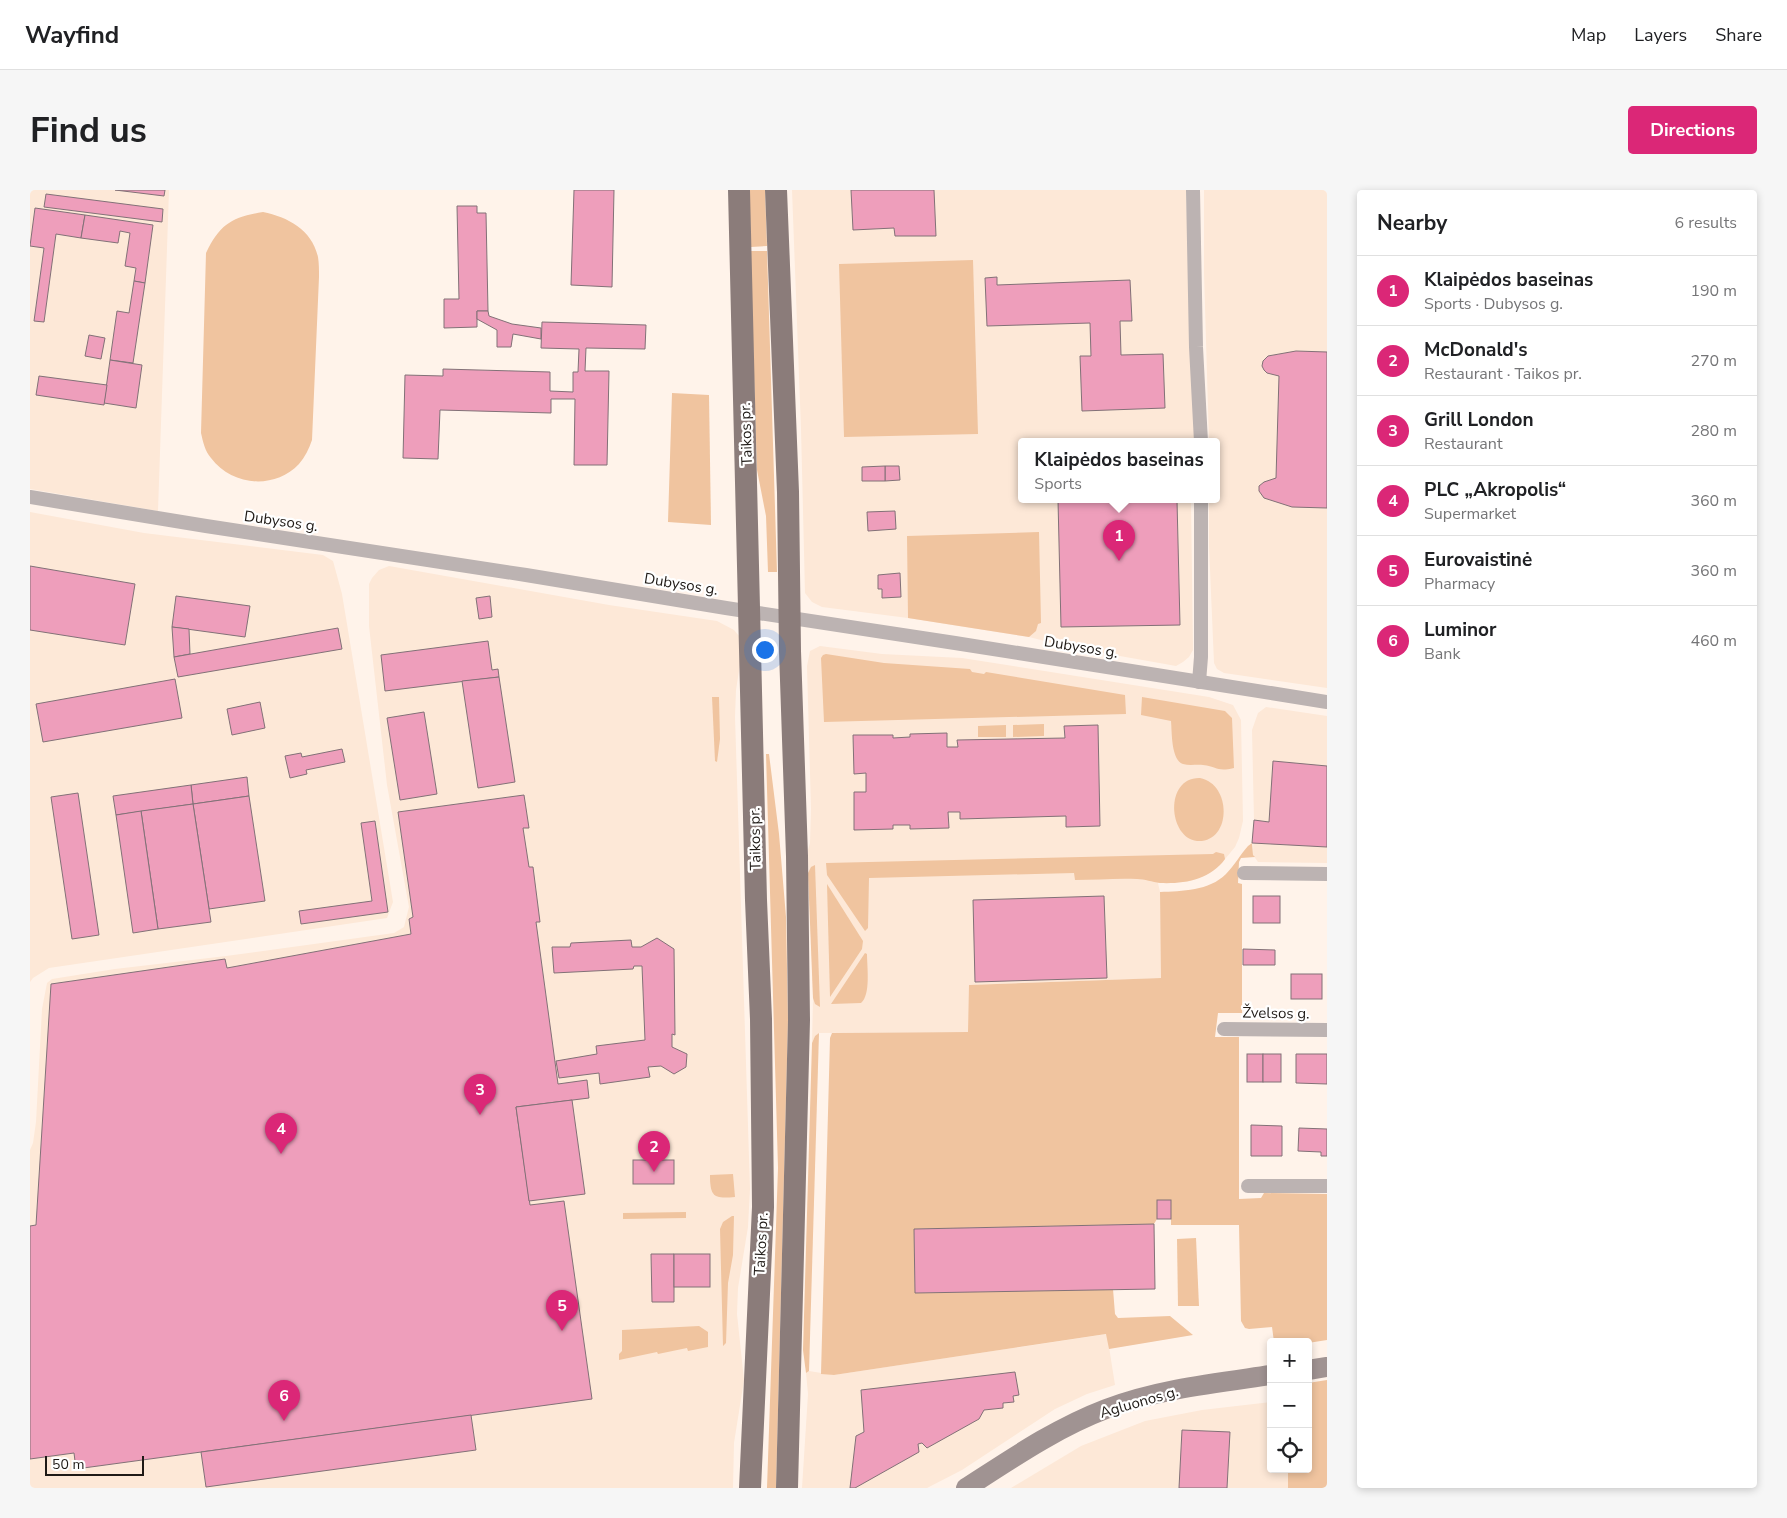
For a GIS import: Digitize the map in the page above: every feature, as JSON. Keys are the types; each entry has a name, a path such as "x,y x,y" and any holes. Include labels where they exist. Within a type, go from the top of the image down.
{"main road":[{"name":"Taikos pr.","path":"739,190 756,900 761,1019 763,1207 750,1488"},
{"path":"776,190 787,454 799,1020 787,1488"},
{"path":"1312,1369 1327,1367"},
{"name":"Agluonos g.","path":"966,1488 1052,1434 1106,1409 1158,1394 1267,1377"}],"street":[{"path":"1192,190 1196,347 1201,438"},
{"name":"Dubysos g.","path":"30,497 1327,702"},
{"path":"1199,682 1202,657 1201,503"},
{"path":"1244,873 1327,874"},
{"name":"Žvelsos g.","path":"1224,1028 1327,1030"},
{"path":"1248,1186 1327,1186"}],"shaded area":[{"path":"30,190 169,190 158,511 30,489"},
{"path":"749,190 765,190 767,246 751,247"},
{"path":"792,190 1186,190 1195,438 1018,438 1018,503 1191,503 1193,650 1183,662 1176,666 1069,647 1029,637 822,607 812,602 805,593"},
{"path":"1204,190 1327,190 1327,688 1224,673 1217,669 1214,663 1209,503 1220,503 1220,438 1209,438 1204,273"},
{"path":"263,212 290,221 305,232 318,257 319,277 312,440 303,459 289,472 278,478 266,481 253,481 241,479 220,467 211,458 203,443 201,433 206,253 216,235 228,224 243,216"},
{"path":"750,251 767,251 777,572 768,572 766,516 757,470"},
{"path":"973,260 978,434 844,437 839,264"},
{"path":"672,393 709,395 711,525 668,522"},
{"path":"30,512 144,533 323,555 333,561 342,594 393,902 387,918 49,968 30,982"},
{"path":"1039,532 1041,623 1038,624 1036,631 1029,637 908,618 907,536"},
{"path":"389,566 609,605 717,621 734,630 739,636 740,664 736,690 735,717 750,1189 748,1227 738,1288 737,1314 744,1380 734,1443 733,1488 30,1488 30,1150 36,1122 42,1009 47,983 52,979 115,969 394,933 404,927 409,907 387,785 369,626 369,584 379,570"},
{"path":"820,646 882,654 962,658 1209,697 1233,705 1241,720 1243,821 1239,838 1235,847 1221,864 1207,874 1191,881 1158,883 1160,892 1162,978 969,985 969,1032 819,1033 815,1036 812,1043 813,998 808,850 811,809 807,666 810,651"},
{"path":"826,654 884,663 970,669 972,672 984,674 986,672 1125,695 1126,714 824,722 821,658"},
{"path":"712,697 719,697 720,739 717,762 715,761"},
{"path":"1142,697 1225,711 1232,718 1234,768 1221,769 1203,765 1186,765 1179,761 1174,752 1171,721 1141,715"},
{"path":"1266,707 1327,716 1327,863 1258,862 1253,855 1252,730 1258,713"},
{"path":"1044,724 1044,736 1013,737 1013,725"},
{"path":"1006,725 1006,737 978,737 978,726"},
{"path":"766,754 769,754 779,834 786,917 788,1020 776,1488 767,1488 778,1168"},
{"path":"1200,778 1210,783 1218,791 1224,812 1222,824 1217,833 1208,839 1197,841 1187,837 1180,830 1174,808 1180,787 1188,780"},
{"path":"1252,843 1253,855 1255,857 1241,858 1239,862 1238,883 1242,884 1242,1013 1218,1013 1215,1037 1239,1037 1239,1199 1261,1198 1264,1193 1327,1194 1327,1340 1312,1342 1312,1338 1273,1338 1272,1327 1245,1328 1241,1321 1239,1225 1171,1225 1171,1200 1158,1200 1157,1219 1154,1224 914,1229 915,1293 1113,1289 1115,1314 1118,1318 1170,1316 1193,1335 1109,1349 1106,1334 834,1375 821,1374 830,1038 832,1033 968,1032 969,985 1161,978 1160,892 1195,889 1212,884 1232,868"},
{"path":"1216,852 1224,854 1225,859 1212,872 1196,879 1178,883 1160,883 1143,879 1075,880 1074,873 869,878 868,928 865,931 827,875 826,863 1213,854"},
{"path":"815,865 820,1007 815,1004 813,998 808,873 811,867"},
{"path":"827,884 863,941 862,949 830,997"},
{"path":"865,953 867,954 868,980 864,999 861,1003 831,1004"},
{"path":"819,1033 809,1371 806,1373 803,1350 812,1043 815,1036"},
{"path":"733,1174 735,1197 722,1198 712,1192 710,1175"},
{"path":"686,1212 686,1218 623,1219 623,1213"},
{"path":"734,1216 733,1255 728,1283 726,1343 723,1346 720,1229 723,1222"},
{"path":"1196,1238 1199,1306 1178,1306 1177,1239"},
{"path":"699,1326 708,1332 708,1347 688,1351 687,1348 658,1354 657,1352 619,1360 619,1354 622,1351 622,1330"},
{"path":"1107,1334 1115,1385 1087,1394 1055,1409 962,1470 927,1488 802,1488 808,1394 806,1373 809,1371 834,1375"},
{"path":"1327,1380 1327,1488 1288,1488 1288,1473 1312,1473 1312,1382"},
{"path":"1267,1402 1267,1473 1288,1473 1288,1488 1011,1488 1081,1446 1145,1421 1202,1410"}],"building":[{"path":"115,190 165,190 164,196"},
{"path":"574,190 614,190 612,287 571,285"},
{"path":"851,190 934,190 936,236 895,236 894,228 853,230"},
{"path":"46,194 163,209 162,222 44,207"},
{"path":"457,206 477,206 477,213 486,213 488,311 477,311 477,327 444,328 444,299 459,299"},
{"path":"35,208 85,215 81,238 56,234 44,322 34,321 44,248 30,246"},
{"path":"85,215 153,225 145,283 134,281 136,268 125,266 130,233 120,231 118,243 81,238"},
{"path":"997,277 997,285 1130,280 1132,321 1120,321 1121,355 1163,354 1165,408 1082,411 1080,356 1091,356 1090,323 987,326 985,278"},
{"path":"134,281 145,283 133,363 110,360 117,311 129,313"},
{"path":"477,311 488,311 489,316 512,324 541,328 541,339 513,334 511,347 497,347 497,330 477,319"},
{"path":"542,322 646,325 645,349 586,348 585,371 609,371 607,465 574,465 575,399 551,399 551,413 440,410 438,459 403,458 405,375 443,376 443,369 550,372 550,391 573,392 573,372 578,372 579,349 541,348"},
{"path":"89,335 105,338 101,359 85,356"},
{"path":"1296,351 1327,352 1327,508 1292,507 1264,498 1259,491 1259,486 1264,482 1276,478 1279,376 1267,373 1262,366 1263,361 1268,356"},
{"path":"110,360 142,365 136,408 104,403"},
{"path":"39,376 107,385 104,405 36,395"},
{"path":"885,466 899,466 900,480 885,481"},
{"path":"885,466 885,481 862,481 862,467"},
{"path":"1058,503 1177,503 1180,625 1061,627"},
{"path":"895,511 896,529 868,531 867,512"},
{"path":"30,566 135,584 125,645 30,630"},
{"path":"900,573 901,597 882,598 882,589 878,589 878,575"},
{"path":"176,596 250,606 245,637 172,627"},
{"path":"490,596 492,617 479,619 476,598"},
{"path":"172,627 189,629 190,654 174,657"},
{"path":"338,628 342,649 178,677 174,657"},
{"path":"488,641 492,670 498,669 499,677 385,691 381,655"},
{"path":"499,677 515,782 478,788 462,681"},
{"path":"175,679 182,718 43,742 36,704"},
{"path":"260,702 265,728 232,735 227,709"},
{"path":"424,712 437,794 400,800 387,718"},
{"path":"1098,725 1100,826 1066,827 1066,816 960,819 960,812 948,812 949,828 910,829 910,825 893,825 893,829 854,830 854,792 866,792 866,773 854,774 853,735 893,735 893,738 910,737 910,734 947,733 947,747 958,747 957,740 1065,738 1064,726"},
{"path":"342,749 345,762 306,770 307,774 290,778 285,756 301,753 302,757"},
{"path":"1273,761 1327,766 1327,847 1252,843 1254,820 1269,822"},
{"path":"247,777 249,796 193,804 191,785"},
{"path":"191,785 193,804 116,815 113,796"},
{"path":"78,793 99,935 72,939 51,797"},
{"path":"524,795 529,828 523,828 529,867 533,867 540,922 536,922 558,1084 587,1080 589,1098 516,1107 530,1205 564,1201 592,1399 76,1469 74,1453 30,1459 30,1226 36,1225 51,984 225,959 227,968 411,934 409,919 413,917 398,812"},
{"path":"249,796 265,901 209,909 193,804"},
{"path":"193,804 211,922 158,929 141,811"},
{"path":"141,811 158,929 133,933 116,815"},
{"path":"375,821 388,912 301,924 299,911 372,901 361,823"},
{"path":"1104,896 1107,978 975,982 973,900"},
{"path":"1253,896 1280,896 1280,923 1253,923"},
{"path":"657,938 674,949 675,1035 672,1034 672,1047 687,1054 686,1067 674,1074 661,1066 648,1067 650,1077 600,1084 599,1073 559,1078 556,1061 597,1054 596,1046 645,1040 642,966 634,966 633,969 554,973 552,947 570,947 571,943 631,940 632,947 641,947"},
{"path":"1243,949 1275,950 1275,965 1243,965"},
{"path":"1291,974 1322,974 1322,999 1291,999"},
{"path":"1247,1054 1263,1054 1263,1082 1247,1082"},
{"path":"1263,1054 1281,1054 1281,1082 1263,1082"},
{"path":"1296,1054 1327,1054 1327,1084 1296,1083"},
{"path":"572,1100 585,1194 529,1201 516,1107"},
{"path":"1251,1125 1282,1126 1282,1156 1251,1156"},
{"path":"1299,1128 1327,1129 1327,1156 1321,1156 1321,1152 1298,1151"},
{"path":"633,1160 674,1160 674,1184 633,1184"},
{"path":"1157,1200 1171,1200 1171,1219 1157,1219"},
{"path":"1154,1224 1155,1289 915,1293 914,1229"},
{"path":"651,1254 674,1254 674,1302 652,1302"},
{"path":"674,1254 710,1254 710,1287 674,1287"},
{"path":"1015,1372 1019,1395 1013,1396 1014,1402 1003,1403 1003,1408 984,1410 979,1419 927,1448 922,1443 918,1444 919,1452 855,1488 850,1488 856,1436 864,1432 861,1390"},
{"path":"471,1415 476,1450 206,1487 201,1452"},
{"path":"1182,1430 1230,1432 1227,1488 1179,1488"}],"place":[{"name":"Klaipėdos baseinas","path":"1119,561"},
{"name":"Grill London","path":"480,1115"},
{"name":"PLC „Akropolis“","path":"281,1154"},
{"name":"McDonald's","path":"654,1172"},
{"name":"Eurovaistinė","path":"562,1331"},
{"name":"Luminor","path":"284,1421"}]}
